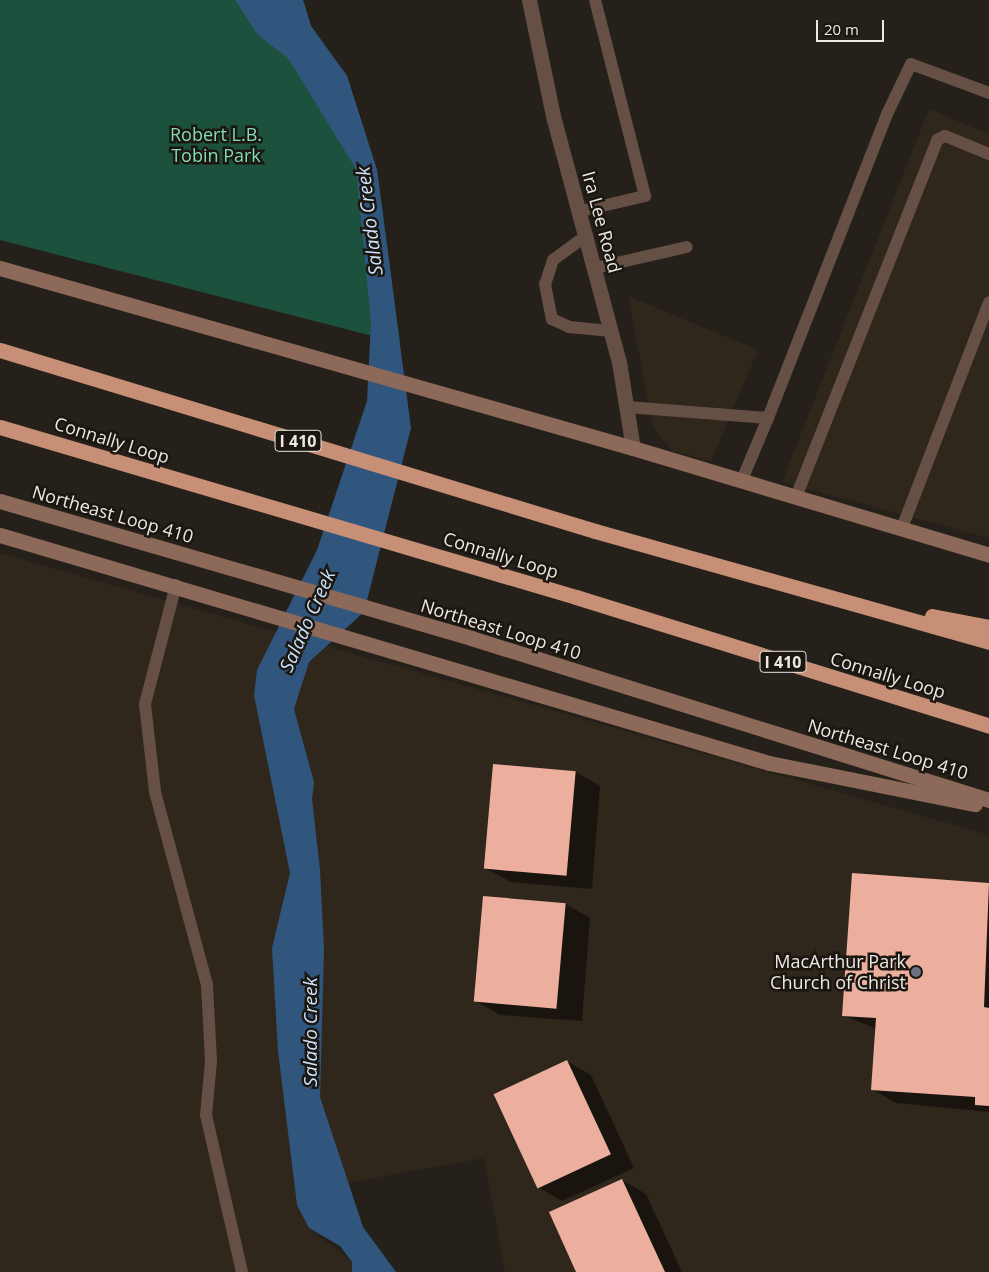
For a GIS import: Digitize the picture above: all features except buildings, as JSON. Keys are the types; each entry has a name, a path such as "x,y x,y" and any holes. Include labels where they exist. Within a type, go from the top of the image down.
{"highway":[{"name":"I 410","path":"1,350 595,531 858,602 989,642"},
{"name":"Connally Loop","path":"0,427 576,597 989,726"},
{"path":"858,602 989,627"}],"main road":[{"path":"0,268 633,448 989,555"},
{"name":"Northeast Loop 410","path":"0,501 597,679 989,800"},
{"path":"0,536 268,612 769,763 867,786 989,806"}],"street":[{"name":"Ira Lee Road","path":"528,3 553,116 581,211 611,331 627,407 633,448"}],"lane":[{"path":"581,211 645,196 594,0"},
{"path":"742,480 888,112 911,64 989,93"},
{"path":"796,497 937,140 944,136 989,154"},
{"path":"587,235 553,260 545,284 552,319 569,327 611,331"},
{"path":"596,268 687,247"},
{"path":"902,528 989,302"},
{"path":"627,407 768,418"},
{"path":"176,585 145,704 154,792 207,985 210,1061 206,1115 242,1272"}],"shaded area":[{"path":"929,109 989,134 989,538 782,482"},
{"path":"628,296 758,350 711,461 672,451 653,427"},
{"path":"0,553 989,835 989,1272 505,1272 484,1158 296,1192 309,1228 352,1262 352,1272 0,1272"}],"green space":[{"name":"Robert L.B. Tobin Park","path":"0,0 303,0 311,26 347,76 377,170 400,343 0,240"}],"water":[{"name":"Salado Creek","path":"235,0 303,0 311,26 347,76 377,170 411,428 364,612 309,662 294,709 314,782 312,799 320,870 324,949 320,1097 363,1227 396,1272 352,1272 352,1262 340,1246 309,1228 297,1205 278,1051 272,948 290,873 254,695 257,670 317,550 367,401 371,322 356,169 288,58 258,35"}],"place":[{"name":"MacArthur Park Church of Christ","path":"916,972"}]}
